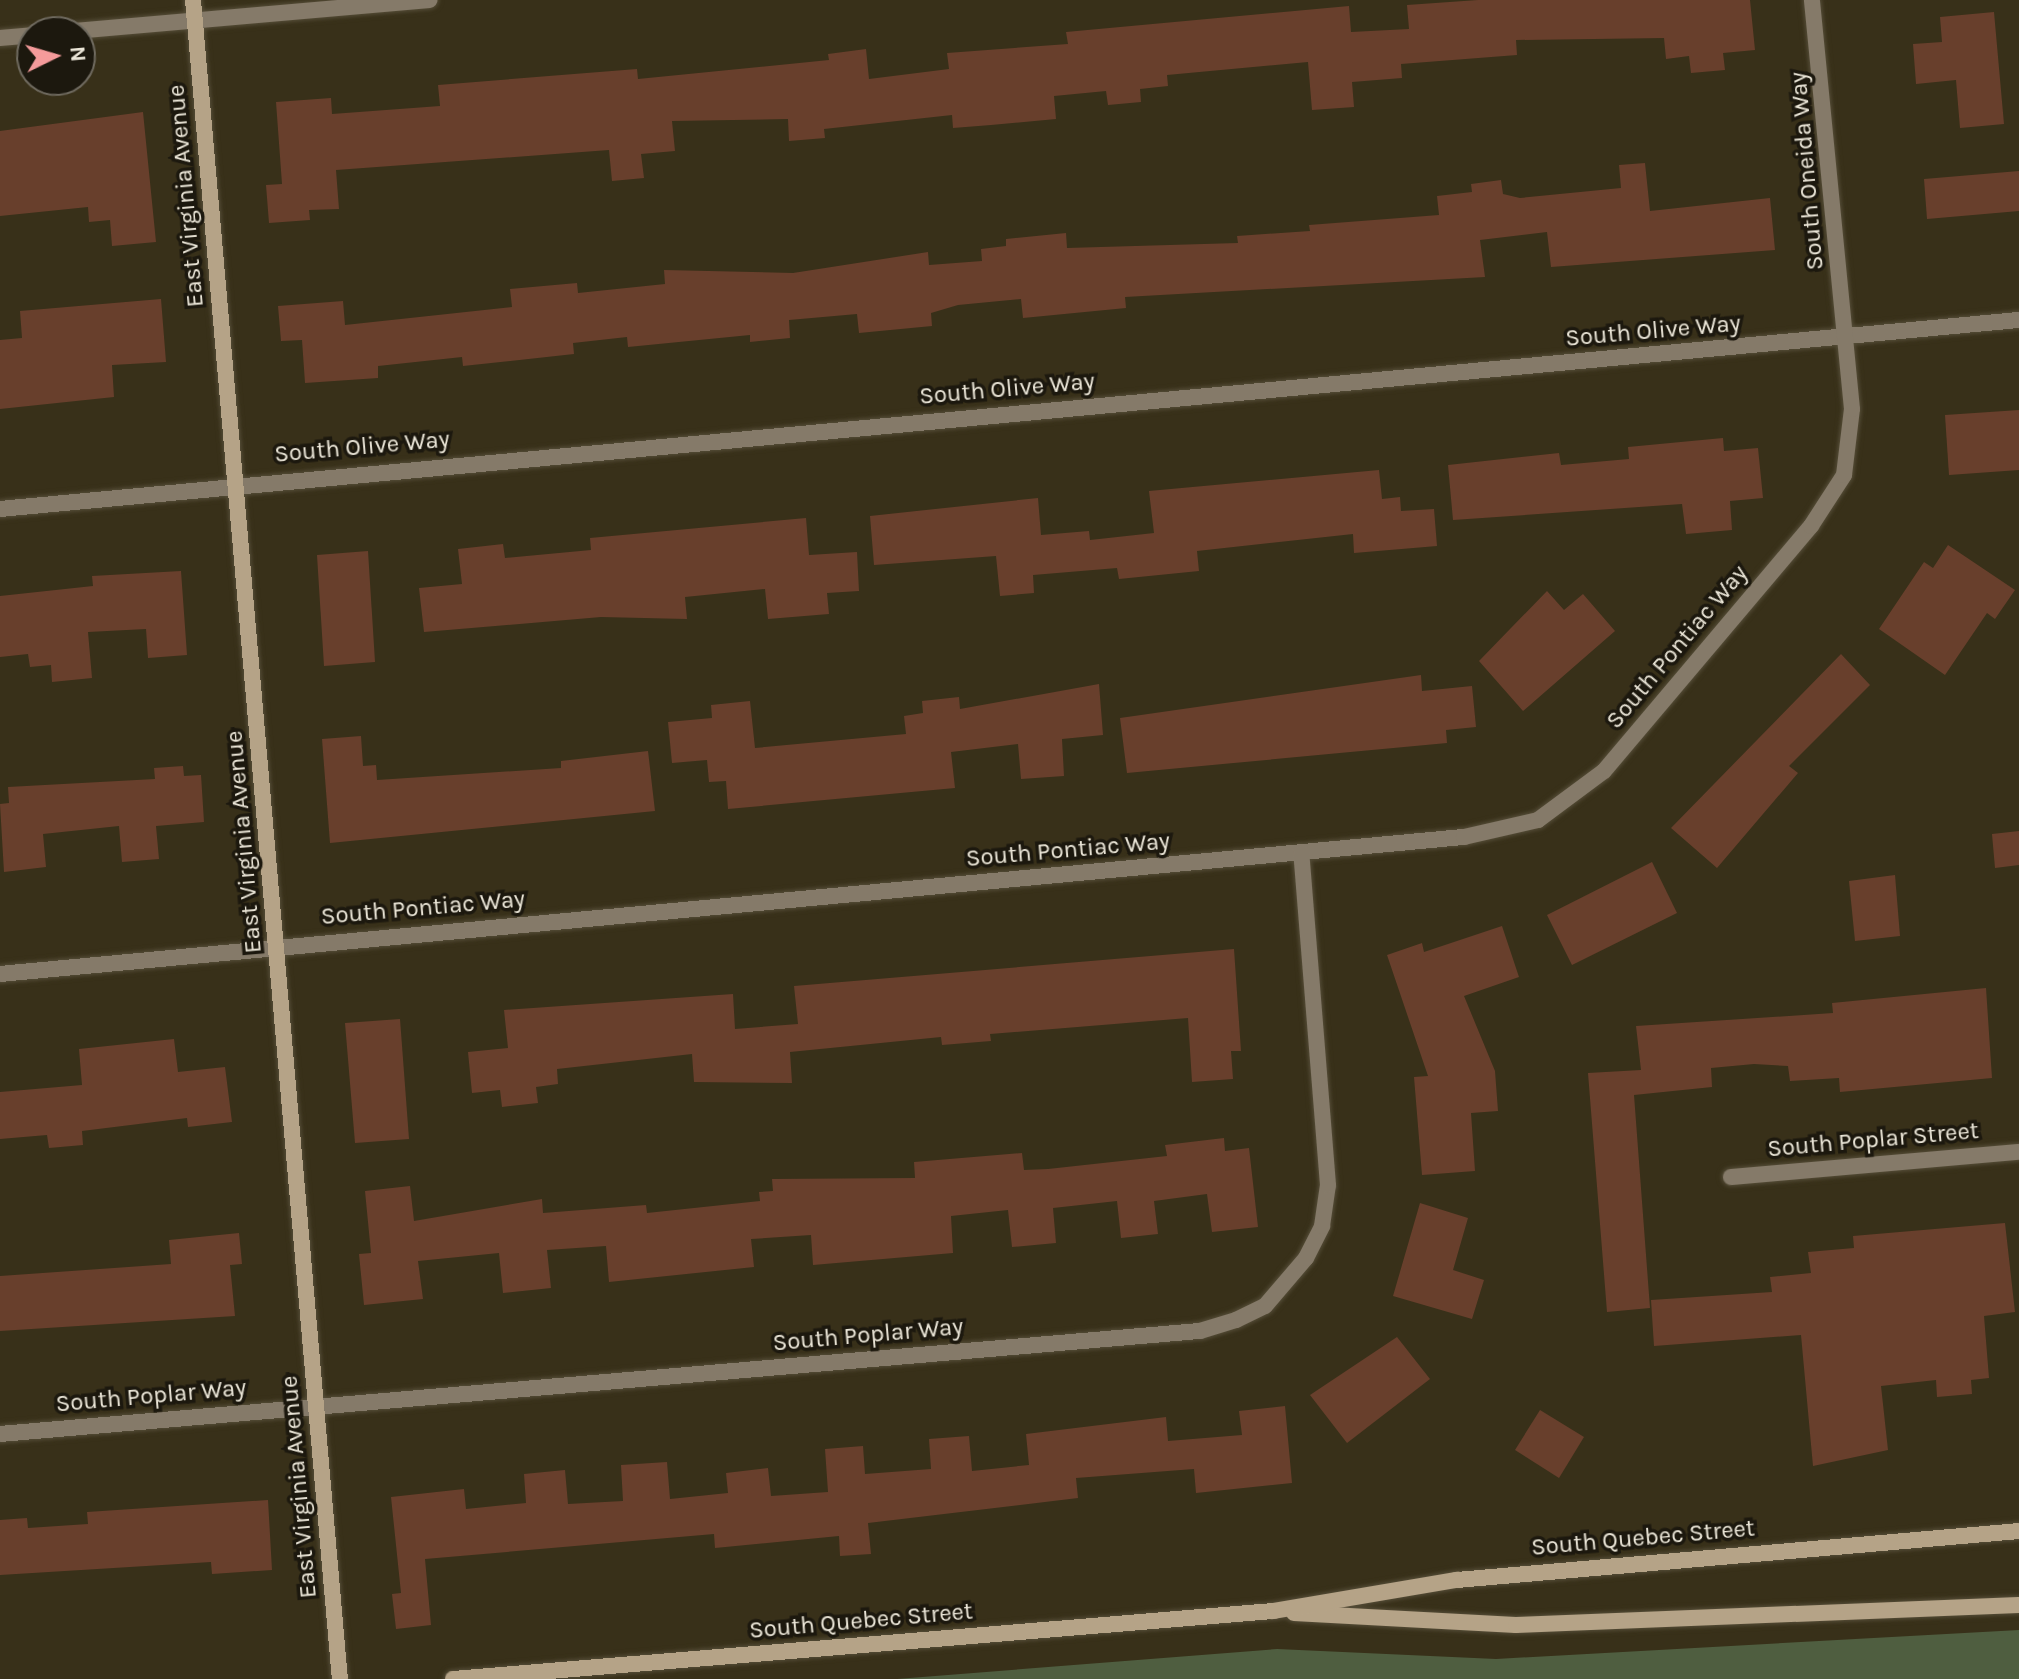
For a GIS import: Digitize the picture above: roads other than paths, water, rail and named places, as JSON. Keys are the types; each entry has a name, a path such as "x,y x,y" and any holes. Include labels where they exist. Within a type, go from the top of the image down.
{"main road":[{"name":"East Virginia Avenue","path":"193,0 340,1679"},
{"name":"South Quebec Street","path":"453,1679 1273,1611 1496,1576 2019,1531"},
{"name":"South Quebec Street","path":"1273,1611 1516,1625 2019,1605"}],"street":[{"path":"96,29 430,0"},
{"name":"South Oneida Way","path":"1812,0 1846,338"},
{"name":"South Olive Way","path":"0,509 235,483 2019,320"},
{"name":"South Pontiac Way","path":"0,974 277,945 1508,832 1574,798 1604,771 1837,489 1852,441 1846,338"},
{"name":"South Poplar Way","path":"0,1434 1200,1331 1265,1306 1306,1258 1322,1226 1328,1185 1301,853"},
{"name":"South Poplar Street","path":"1731,1177 2019,1152"}]}
